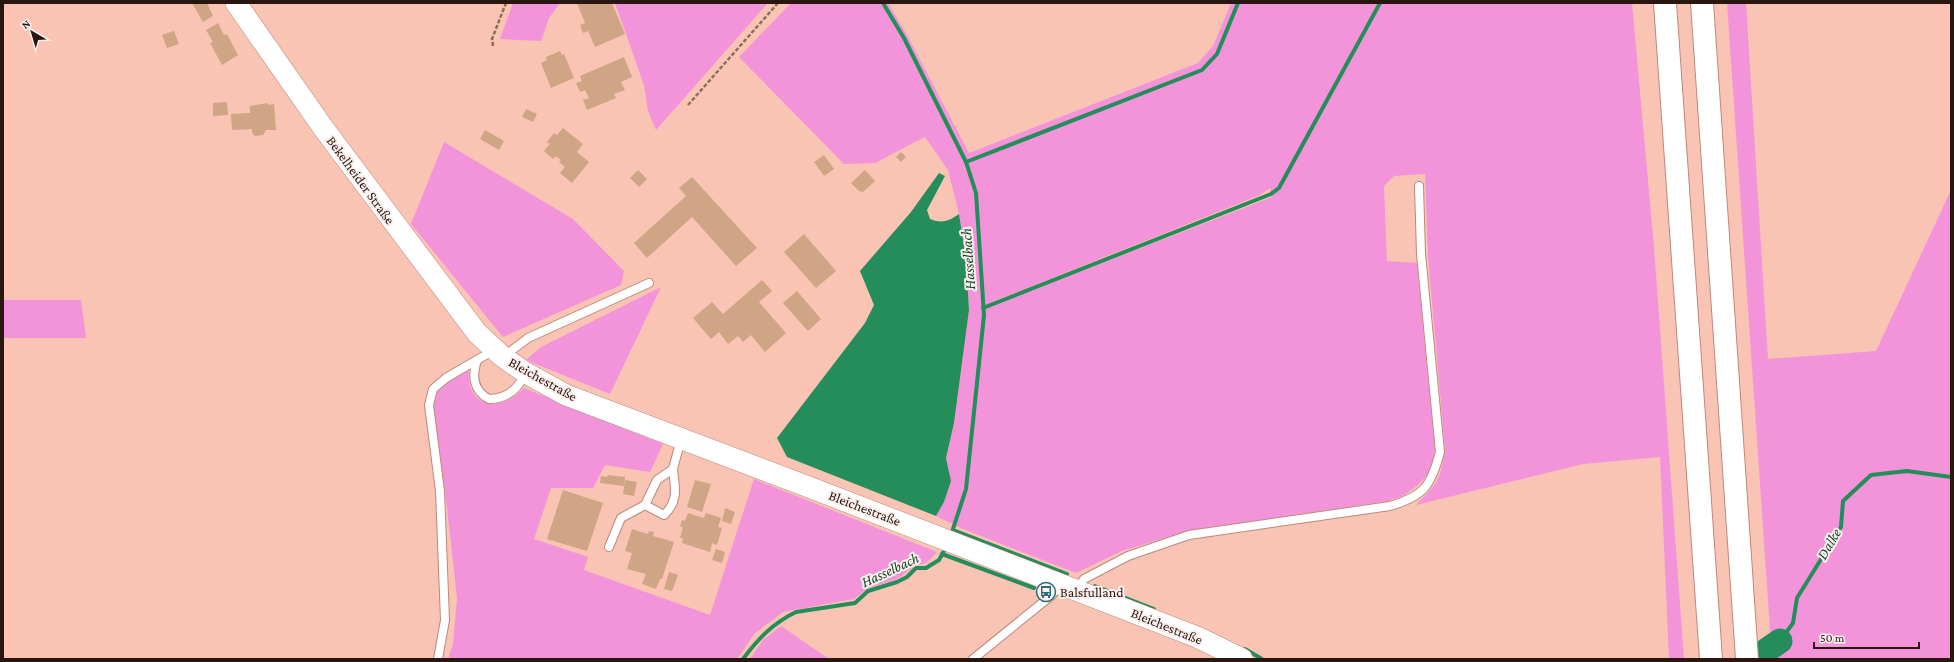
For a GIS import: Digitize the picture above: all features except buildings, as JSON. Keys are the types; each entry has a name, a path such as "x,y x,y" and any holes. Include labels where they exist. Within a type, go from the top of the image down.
{"highway":[{"path":"1665,3 1711,659"},
{"path":"1702,3 1747,659"}],"street":[{"name":"Bekelheider Straße","path":"236,3 394,225 476,333 491,356"},
{"name":"Bleichestraße","path":"491,356 566,395 682,438 1197,637 1242,659"}],"lane":[{"path":"973,659 1052,595 1128,556 1190,535 1390,506 1406,501 1429,484 1434,474 1440,452 1420,254 1419,186"},
{"path":"438,659 445,620 440,491 429,405 433,389 446,378 528,338 649,283"},
{"path":"491,356 474,370 474,380 479,392 488,399 504,396 515,389 526,373"},
{"path":"645,505 664,515 672,508 675,493 672,469 682,438"},
{"path":"609,547 621,518 645,505 657,480 672,469"}],"path":[{"path":"493,46 492,39 506,3"},
{"path":"688,105 778,3"}],"shaded area":[{"path":"513,3 560,3 549,18 541,41 500,39"},
{"path":"615,3 768,3 656,130 648,111 644,85"},
{"path":"791,3 888,3 907,35 969,153 1198,63 1213,46 1231,3 1632,3 1654,247 1684,659 1669,659 1660,457 1583,464 1416,505 1430,491 1437,480 1442,468 1445,449 1428,257 1425,174 1394,176 1384,186 1387,261 1417,263 1435,451 1429,473 1418,485 1403,496 1388,501 1187,531 1122,551 1076,573 963,529 936,516 944,502 951,481 946,458 954,423 969,310 966,259 959,214 948,170 925,137 875,163 844,164 739,57","holes":["1270,188 1272,197 992,306 992,302 1260,195"]},
{"path":"1727,3 1746,3 1768,359 1876,351 1951,190 1951,659 1772,659"},
{"path":"444,142 573,219 624,271 621,285 503,337 411,224"},
{"path":"939,173 945,176 927,210 930,219 938,221 949,220 959,214 966,259 969,310 954,423 946,458 951,481 944,502 936,516 787,457 777,438 865,323 874,305 860,271 911,212"},
{"path":"661,287 610,394 526,360 541,347"},
{"path":"3,300 81,300 86,338 3,338"},
{"path":"469,368 469,381 473,392 478,399 486,403 495,404 505,401 515,396 524,388 663,444 650,472 605,465 593,488 551,488 534,539 588,557 584,570 710,615 754,479 937,552 926,563 915,566 897,579 868,588 854,599 783,612 755,633 737,659 448,659 453,644 457,598 445,490 433,406 437,392 449,380"},
{"path":"781,626 829,659 750,659 763,640"}],"waterway":[{"name":"Hasselbach","path":"883,3 904,38 966,162 976,193 984,315 966,489 952,532"},
{"path":"966,162 1202,70 1217,54 1238,3"},
{"path":"983,308 1271,194 1279,188 1380,3"},
{"name":"Dalke","path":"1780,641 1793,623 1797,598 1841,527 1843,501 1871,475 1907,471 1951,477"},
{"path":"953,530 1067,574"},
{"name":"Hasselbach","path":"743,659 766,632 788,616 796,612 855,603 868,591 897,582 907,577 916,568 926,568 939,560 944,551"},
{"path":"942,554 1034,588"},
{"path":"1095,586 1154,609"},
{"name":"Dalke","path":"1754,659 1780,641"},
{"path":"1245,649 1262,659"}],"place":[{"name":"Balsfulland","path":"1046,592"}]}
